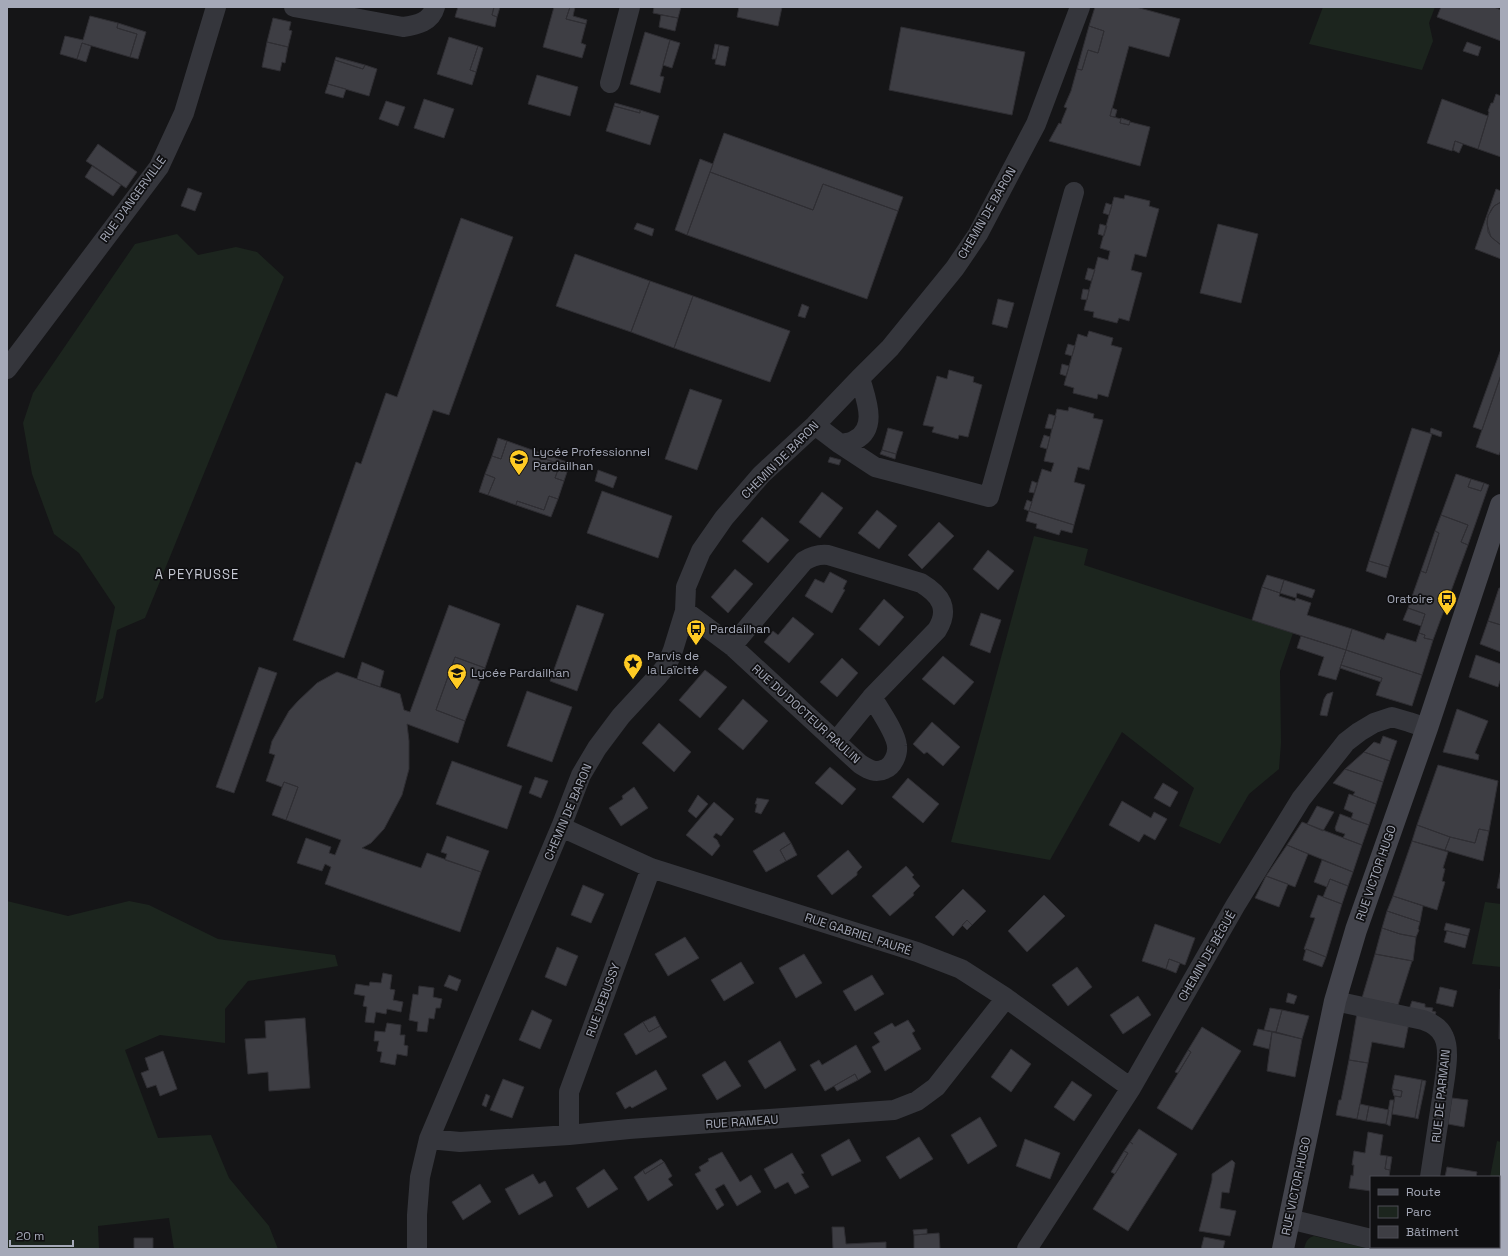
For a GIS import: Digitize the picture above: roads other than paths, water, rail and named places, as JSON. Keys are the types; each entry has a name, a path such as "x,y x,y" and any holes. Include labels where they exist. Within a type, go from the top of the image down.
{"main road":[{"name":"RUE VICTOR HUGO","path":"1283,1249 1335,1001 1356,930 1427,728 1501,505"}],"street":[{"name":"RUE D'ANGERVILLE","path":"7,369 158,167 184,113 216,7"},
{"path":"294,7 403,26 415,26 427,20 433,13 435,7"},
{"path":"610,83 630,7"},
{"name":"CHEMIN DE BARON","path":"417,1249 417,1215 420,1177 429,1139 582,775 597,748 621,716 658,676 666,665 673,650 685,611 686,587 701,551 724,518 762,474 815,425 890,348 955,268 978,234 1036,124 1074,8"},
{"path":"815,425 840,444 876,467 989,497 1074,192"},
{"path":"840,444 855,441 864,433 869,421 869,409 860,378"},
{"path":"732,646 804,561 811,556 820,554 828,555 921,584 933,590 940,600 943,613 941,624 937,630 872,697 836,741"},
{"name":"RUE DU DOCTEUR RAULIN","path":"685,611 732,646 860,764 870,771 878,771 887,768 892,763 896,756 897,746 891,730 872,697"},
{"name":"CHEMIN DE BÉGUÉ","path":"1027,1249 1131,1088 1235,906 1301,799 1346,742 1374,723 1392,718 1427,728"},
{"name":"RUE GABRIEL FAURÉ","path":"561,827 651,868 924,955 961,969 1006,998 1131,1088"},
{"name":"RUE DEBUSSY","path":"569,1135 569,1092 651,868"},
{"name":"RUE RAMEAU","path":"429,1139 460,1142 894,1110 917,1101 936,1087 1006,998"},
{"name":"RUE DE PARMAIN","path":"1335,1001 1423,1020 1433,1024 1445,1037 1447,1046 1446,1069 1430,1176"},
{"path":"1289,1219 1370,1239"}],"place":[{"name":"Lycée Professionnel Pardailhan","path":"519,476"},
{"name":"Oratoire","path":"1447,616"},
{"name":"Pardailhan","path":"696,646"},
{"name":"Parvis de la Laïcité","path":"633,680"},
{"name":"Lycée Pardailhan","path":"457,690"}],"district":[{"name":"A PEYRUSSE","path":"197,574"}]}
